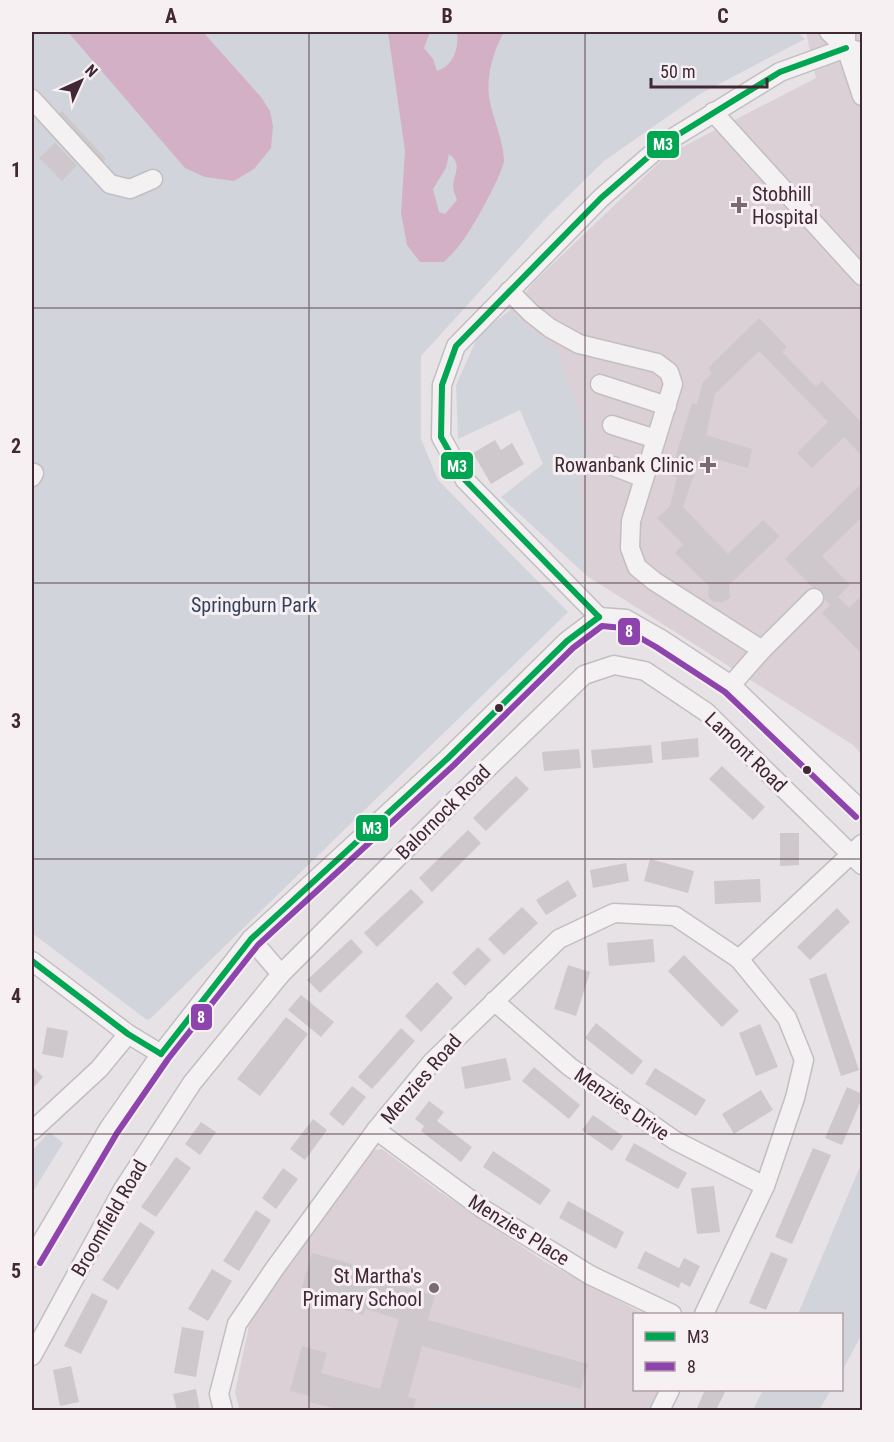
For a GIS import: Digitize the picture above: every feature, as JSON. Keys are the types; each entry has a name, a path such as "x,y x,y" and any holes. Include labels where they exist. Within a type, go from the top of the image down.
{"street":[{"path":"829,32 852,44"},
{"path":"852,44 862,96"},
{"path":"852,44 780,72 713,112 663,144 601,198 456,346 442,385 441,436 465,480 599,617 626,619 731,685 862,811"},
{"path":"32,99 110,184 130,189 153,179"},
{"path":"713,112 862,276"},
{"path":"510,291 531,313 550,328 579,344 657,363 669,372 673,384 631,522 630,548 637,567 654,581 762,650"},
{"path":"600,384 667,406"},
{"path":"612,425 656,439"},
{"path":"613,466 644,478"},
{"path":"731,685 814,598"},
{"name":"Balornock Road","path":"160,1054 251,939 448,758 567,641 599,617"},
{"name":"Balornock Road","path":"192,1083 281,974 464,791 584,675 614,665"},
{"name":"Lamont Road","path":"614,665 645,671 706,712 859,854"},
{"path":"739,959 859,854"},
{"name":"Menzies Road","path":"223,1410 219,1394 237,1324 274,1268 376,1130 432,1062 559,939 614,913 675,916 739,959 787,1018 804,1060 795,1098 765,1186 704,1313"},
{"path":"251,939 281,974"},
{"path":"32,961 128,1034 160,1054 109,1128 32,1258"},
{"name":"Menzies Drive","path":"494,1001 570,1067 674,1140 765,1186"},
{"path":"32,1131 99,1068 128,1034"},
{"name":"Broomfield Road","path":"32,1356 122,1191 192,1083"},
{"name":"Menzies Place","path":"376,1130 483,1209 590,1275 670,1313"},
{"path":"660,1410 669,1391"}],"shaded area":[{"path":"68,32 203,32 261,97 270,111 273,126 271,148 254,169 234,181 205,177 185,168"},
{"path":"388,32 430,32 424,48 433,59 437,71 448,65 454,55 457,32 504,32 493,56 489,75 490,102 503,153 503,167 472,226 460,245 444,262 420,262 407,245 401,213 405,151","holes":["449,154 457,165 453,185 457,200 445,214 439,212 433,189 446,168"]},
{"name":"Rowanbank Clinic","path":"806,32 862,32 862,755 853,745 587,576 509,311 536,280 667,155 816,78"},
{"name":"St Martha's Primary School","path":"382,1149 440,1192 545,1262 642,1313 633,1313 633,1391 658,1391 649,1410 240,1410 235,1392 250,1321 369,1151"}],"green space":[{"name":"Springburn Park","path":"32,32 797,32 805,39 700,94 604,161 548,216 421,356 421,439 438,480 568,612 147,1020 32,933"},
{"path":"509,311 557,351 588,437 580,483 587,576 501,497 543,464 520,410 458,439 456,385 479,334"},
{"path":"49,1132 63,1143 32,1193 32,1151"},
{"path":"862,1162 862,1334 843,1369 843,1313 798,1313"},
{"path":"762,1391 830,1391 819,1410 753,1410"},
{"path":"580,1402 580,1410 434,1410 434,1405"}],"building":[{"path":"62,111 106,159 99,165 55,118"},
{"path":"55,143 77,165 62,181 39,158"},
{"path":"759,318 787,347 782,352 816,387 822,381 862,423 862,456 844,437 812,468 797,453 828,422 759,351 715,394 706,435 752,449 748,468 701,455 683,507 728,554 763,520 780,536 729,585 730,598 723,602 714,602 708,597 709,586 675,553 683,544 657,518 670,506 677,477 670,475 692,403 697,404 703,382 712,373 708,368"},
{"path":"495,440 501,450 512,443 524,464 491,484 473,453"},
{"path":"862,483 862,517 822,556 850,585 838,597 849,608 862,595 862,654 822,613 830,605 785,559"},
{"path":"698,738 699,757 662,760 661,742"},
{"path":"651,745 653,763 593,768 591,750"},
{"path":"579,749 581,768 544,771 542,752"},
{"path":"722,766 765,807 753,820 709,779"},
{"path":"516,776 529,789 486,831 473,818"},
{"path":"468,830 481,843 432,892 419,878"},
{"path":"780,833 799,833 799,865 780,866"},
{"path":"650,859 694,871 688,893 644,881"},
{"path":"626,863 629,881 593,888 590,870"},
{"path":"760,879 761,902 715,904 714,881"},
{"path":"568,880 577,896 546,915 536,900"},
{"path":"411,889 424,902 377,947 364,933"},
{"path":"522,907 538,923 504,955 488,939"},
{"path":"837,908 850,922 810,960 797,947"},
{"path":"351,939 363,952 320,993 307,980"},
{"path":"653,939 655,962 609,966 607,943"},
{"path":"478,947 491,960 465,986 452,973"},
{"path":"684,955 739,1011 722,1027 668,971"},
{"path":"568,965 590,972 576,1016 554,1009"},
{"path":"826,973 859,1070 841,1076 809,979"},
{"path":"437,982 453,998 421,1032 405,1016"},
{"path":"301,995 334,1022 321,1037 288,1010"},
{"path":"286,1017 308,1034 260,1096 237,1079"},
{"path":"596,1023 643,1061 632,1075 585,1038"},
{"path":"760,1024 778,1067 756,1076 739,1033"},
{"path":"47,1027 68,1031 63,1058 42,1054"},
{"path":"401,1028 415,1041 372,1089 358,1077"},
{"path":"506,1058 511,1080 465,1089 461,1067"},
{"path":"32,1066 43,1077 32,1089"},
{"path":"534,1067 580,1105 569,1119 522,1081"},
{"path":"655,1068 706,1100 696,1116 645,1084"},
{"path":"352,1086 366,1097 343,1126 329,1114"},
{"path":"847,1087 862,1094 862,1098 842,1145 825,1138"},
{"path":"761,1090 773,1110 734,1134 722,1114"},
{"path":"429,1101 444,1112 437,1121 472,1147 461,1162 421,1131 424,1126 415,1119"},
{"path":"593,1115 623,1136 612,1151 582,1130"},
{"path":"313,1119 327,1130 305,1160 290,1149"},
{"path":"201,1122 216,1132 200,1155 185,1144"},
{"path":"634,1143 687,1173 678,1189 625,1160"},
{"path":"813,1148 831,1155 792,1244 775,1237"},
{"path":"493,1151 551,1190 540,1205 483,1167"},
{"path":"176,1157 191,1168 156,1217 141,1207"},
{"path":"283,1168 298,1179 276,1209 262,1198"},
{"path":"714,1186 720,1232 697,1234 691,1188"},
{"path":"568,1201 624,1232 616,1249 559,1218"},
{"path":"256,1210 271,1220 239,1271 223,1261"},
{"path":"140,1222 155,1232 118,1290 102,1280"},
{"path":"645,1251 679,1268 684,1258 700,1266 690,1287 681,1282 679,1288 637,1268"},
{"path":"771,1252 788,1259 766,1310 749,1303"},
{"path":"312,1253 352,1264 350,1272 435,1295 428,1320 588,1364 581,1389 422,1346 408,1397 416,1399 413,1410 342,1410 309,1402 310,1396 290,1391 302,1346 327,1353 321,1373 380,1389 399,1319 365,1309 363,1315 315,1302 317,1296 301,1292"},
{"path":"212,1269 232,1281 208,1321 188,1309"},
{"path":"92,1293 108,1301 81,1354 64,1346"},
{"path":"182,1327 204,1331 196,1377 174,1373"},
{"path":"71,1366 79,1402 60,1406 53,1370"},
{"path":"196,1389 200,1410 177,1410 173,1394"},
{"path":"705,1391 726,1391 716,1410 696,1410"}],"transit line":[{"name":"M3","path":"599,617 465,480 441,437 442,385 456,346 601,198 663,144 780,72 846,48"},
{"name":"M3","path":"161,1054 251,939 448,758 567,641 599,617"},
{"name":"8","path":"40,1263 117,1133 168,1059 258,945 454,765 573,648 602,626 623,628 725,692 856,817"},
{"name":"M3","path":"32,961 128,1034 161,1054"}],"place":[{"name":"Stobhill Hospital","path":"739,205"},
{"name":"Rowanbank Clinic","path":"708,465"},
{"name":"St Martha's Primary School","path":"434,1288"}]}
